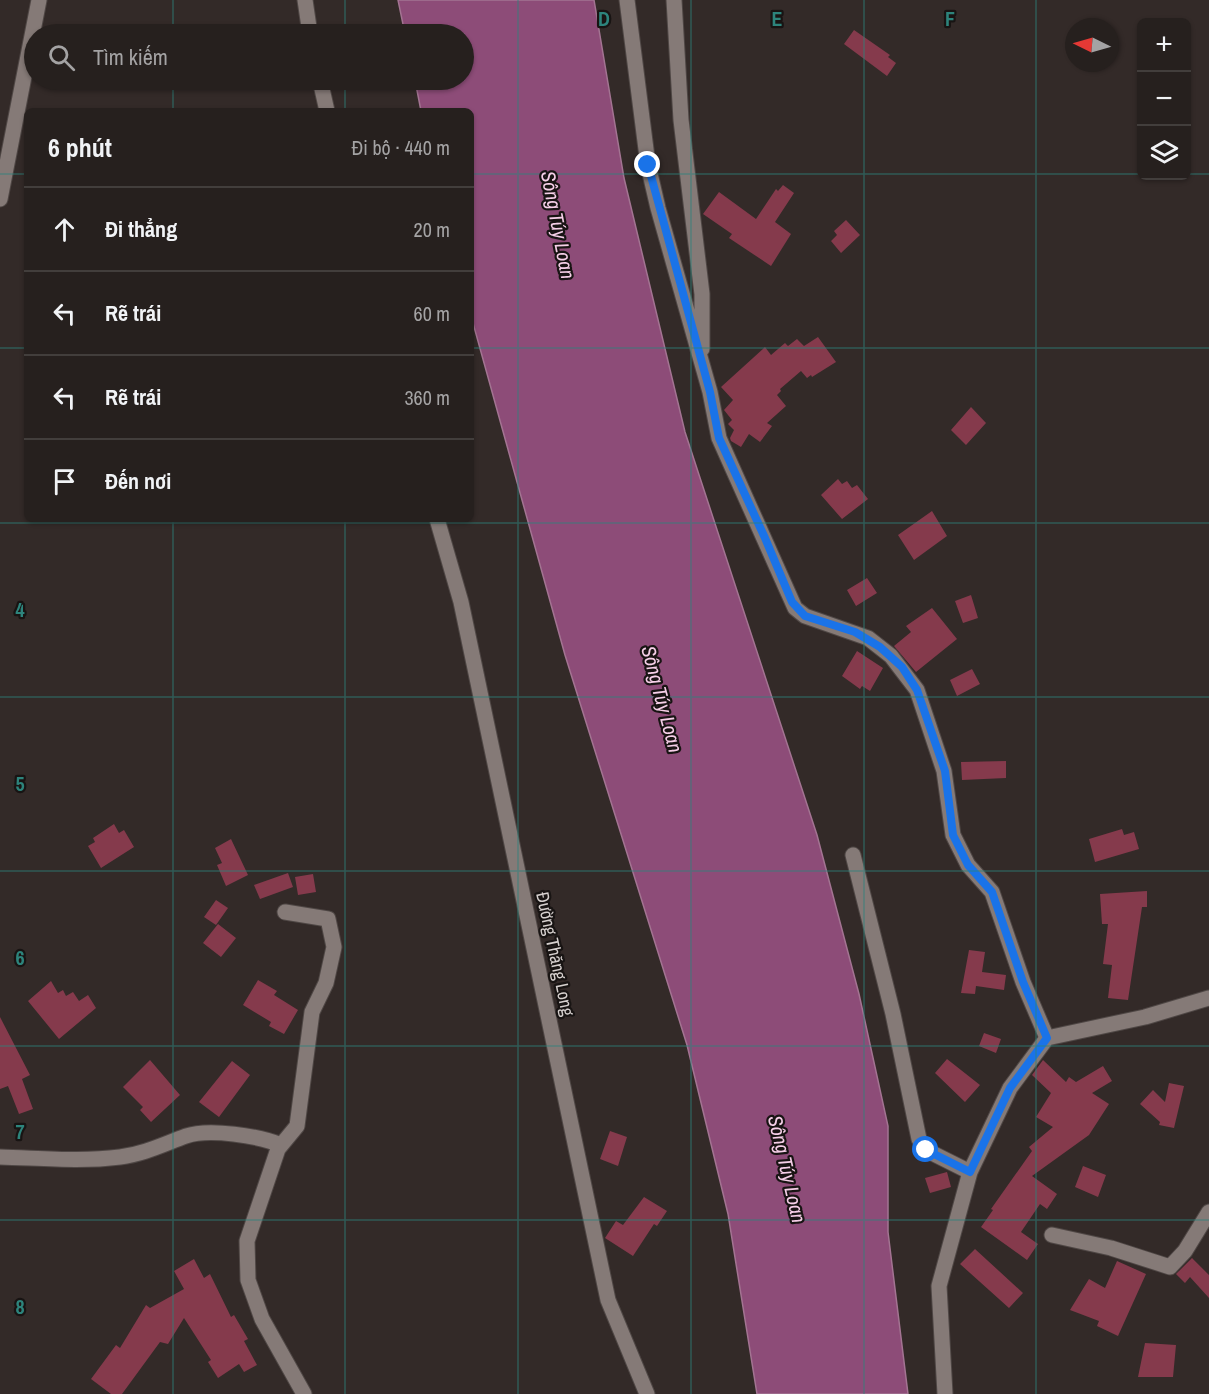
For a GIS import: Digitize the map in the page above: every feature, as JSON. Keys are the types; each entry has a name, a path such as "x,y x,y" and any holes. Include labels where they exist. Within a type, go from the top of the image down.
{"street":[{"path":"34,24 39,0"},
{"path":"306,0 309,24"},
{"path":"627,0 648,165 723,450 795,608 805,616 855,632 874,642 902,667 917,690 945,771 953,835 968,865 992,892 1023,982 1047,1038"},
{"path":"674,0 681,120 702,294 701,361"},
{"path":"0,199 24,77"},
{"path":"322,90 326,108"},
{"name":"Đường Thăng Long","path":"438,522 461,602 608,1300 647,1394"},
{"path":"853,855 892,1014 919,1138 926,1150 970,1172"},
{"path":"285,912 328,919 334,947 326,983 312,1012 297,1126 281,1145 247,1241 248,1280 262,1319 304,1394"},
{"path":"945,1394 939,1286 970,1172 1010,1088 1047,1038 1144,1017 1209,998"},
{"path":"0,1157 112,1158 171,1144 187,1135 228,1133 264,1138 281,1145"},
{"path":"1052,1236 1111,1248 1170,1267 1185,1251 1209,1212"}],"water":[{"name":"Sông Túy Loan","path":"398,0 594,0 624,178 685,432 817,835 859,994 888,1126 888,1232 908,1394 757,1394 728,1214 687,1045 565,655 474,327 474,108 420,108 417,90 474,90 474,24 403,24"}],"building":[{"path":"854,30 890,55 888,57 896,63 887,76 844,44"},
{"path":"783,185 794,193 775,222 791,234 771,266 729,238 732,234 703,214 719,192 756,219 776,189 778,191"},
{"path":"846,220 860,235 841,253 831,241 837,235 834,231"},
{"path":"818,337 836,362 812,377 811,375 807,378 801,371 780,389 777,395 786,406 767,423 772,426 760,442 749,434 741,447 731,441 734,430 728,424 732,420 724,410 733,400 721,387 765,347 771,355 785,343 788,346 797,339 804,346"},
{"path":"971,407 986,423 966,445 951,430"},
{"path":"838,479 842,484 847,481 852,488 857,485 868,499 842,519 821,495"},
{"path":"932,511 947,536 914,560 898,535"},
{"path":"867,578 877,593 856,606 847,590"},
{"path":"971,595 978,618 963,623 955,601"},
{"path":"932,608 957,639 916,672 894,646 911,632 906,626"},
{"path":"857,651 883,668 870,691 862,686 860,689 842,676"},
{"path":"972,669 980,684 957,696 950,680"},
{"path":"1006,761 1006,778 962,780 961,762"},
{"path":"114,824 119,833 124,830 134,847 101,868 88,846 95,842 93,838"},
{"path":"1122,829 1124,835 1134,832 1139,849 1095,862 1089,839"},
{"path":"231,839 248,875 226,886 217,865 222,863 215,848"},
{"path":"288,873 293,887 260,899 254,885"},
{"path":"313,874 316,892 298,895 295,877"},
{"path":"1147,891 1147,907 1142,907 1128,1000 1108,998 1112,965 1103,964 1108,924 1102,924 1100,894"},
{"path":"216,900 228,908 216,925 204,917"},
{"path":"218,924 236,938 221,957 203,943"},
{"path":"969,950 985,952 982,972 1006,975 1004,990 976,986 975,994 961,993"},
{"path":"258,980 277,991 274,995 298,1010 284,1034 269,1026 271,1022 243,1005"},
{"path":"51,981 58,993 63,990 66,996 73,992 79,1001 88,995 96,1008 59,1039 28,1001"},
{"path":"0,1017 30,1075 22,1079 33,1109 19,1114 8,1086 0,1089"},
{"path":"984,1033 1001,1039 996,1053 979,1046"},
{"path":"947,1059 980,1085 965,1102 935,1073"},
{"path":"150,1060 180,1095 151,1122 140,1110 143,1107 123,1087"},
{"path":"1043,1060 1066,1082 1069,1077 1076,1082 1103,1066 1112,1081 1092,1093 1109,1104 1089,1135 1032,1176 1057,1194 1047,1209 1040,1204 1021,1232 1038,1244 1027,1260 981,1227 1032,1151 1029,1147 1053,1127 1036,1117 1051,1093 1032,1075"},
{"path":"232,1061 250,1075 219,1117 199,1102"},
{"path":"1169,1083 1184,1086 1174,1128 1159,1125 1160,1122 1140,1104 1153,1090 1165,1102"},
{"path":"610,1131 627,1137 618,1166 600,1159"},
{"path":"1083,1166 1106,1175 1098,1197 1075,1187"},
{"path":"947,1172 951,1187 930,1193 925,1178"},
{"path":"644,1197 667,1211 657,1226 654,1224 633,1256 605,1238 616,1221 623,1225"},
{"path":"975,1249 1023,1293 1009,1308 960,1264"},
{"path":"1192,1258 1209,1275 1209,1298 1190,1277 1185,1283 1176,1274"},
{"path":"194,1259 204,1278 210,1274 231,1317 234,1315 248,1339 244,1341 257,1365 244,1372 239,1364 218,1378 208,1362 211,1360 184,1318 168,1344 160,1342 122,1394 111,1394 91,1379 116,1345 120,1348 146,1305 150,1308 184,1289 174,1271"},
{"path":"1117,1261 1146,1274 1118,1336 1097,1326 1099,1321 1070,1310 1089,1279 1105,1288"},
{"path":"1145,1343 1176,1345 1173,1377 1138,1377"}],"route":[{"path":"648,165 710,392 719,438 792,602 795,608 805,616 868,638 902,667 917,690 945,771 953,835 968,865 992,892 1023,982 1047,1038 1010,1088 970,1172 926,1150"}]}
